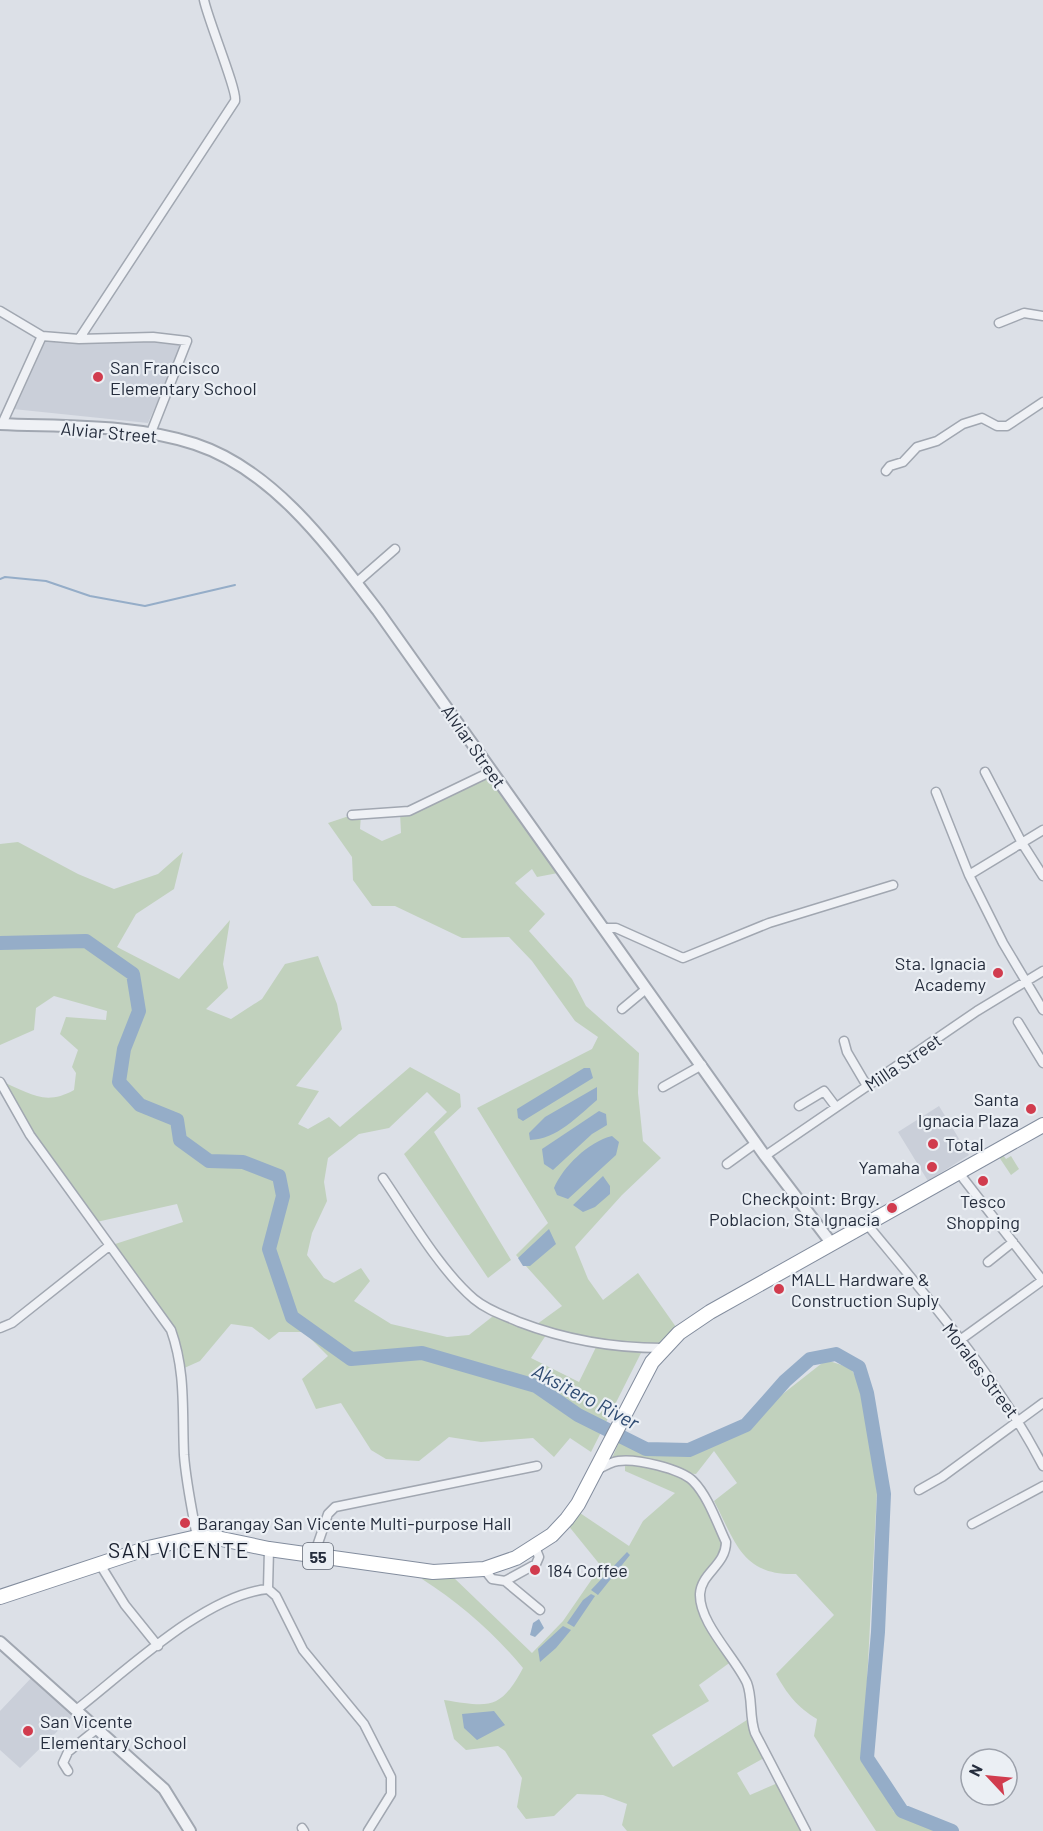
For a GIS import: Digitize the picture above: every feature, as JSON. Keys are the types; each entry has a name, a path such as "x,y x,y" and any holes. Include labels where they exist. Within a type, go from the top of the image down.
{"highway":[{"name":"55","path":"0,1597 166,1543 197,1538 216,1538 269,1549 433,1572 484,1569 516,1558 535,1547 567,1519 662,1348 693,1323 866,1223 1043,1125"}],"street":[{"path":"80,339 235,102 236,92 219,52 204,0"},
{"path":"0,310 42,336 80,339 153,337 187,341 150,435"},
{"path":"999,323 1024,313 1043,316"},
{"path":"1,424 42,336"},
{"path":"886,471 890,466 903,462 917,447 937,441 963,424 982,418 997,426 1007,426 1043,402"},
{"name":"Alviar Street","path":"1,424 150,435 196,445 255,476 297,515 356,583 765,1156 832,1244"},
{"path":"356,583 395,549"},
{"path":"352,815 410,811 492,771"},
{"path":"986,772 1022,843 1043,876"},
{"path":"936,792 969,875 999,936 1043,1010"},
{"path":"969,875 1043,830"},
{"path":"603,928 616,928 683,958 769,922 892,885"},
{"name":"Milla Street","path":"765,1156 977,1011 1043,970"},
{"path":"622,1009 646,989"},
{"path":"1018,1022 1043,1063"},
{"path":"844,1041 847,1052 867,1086"},
{"path":"663,1087 702,1065"},
{"path":"0,1082 30,1135 171,1330 179,1355 184,1384 185,1470 197,1538"},
{"path":"799,1106 824,1091 836,1107"},
{"path":"727,1164 756,1143"},
{"path":"959,1173 1043,1280 960,1340"},
{"path":"383,1178 429,1245 470,1295 484,1306 562,1337 613,1347 662,1348"},
{"name":"Morales Street","path":"866,1223 960,1340 1019,1420 1043,1466"},
{"path":"988,1262 1012,1242"},
{"path":"0,1328 12,1323 109,1246"},
{"path":"919,1490 942,1477 1043,1403"},
{"path":"597,1467 617,1461 642,1462 680,1473 692,1480 701,1492 726,1542 726,1552 704,1581 700,1592 701,1601 707,1618 746,1682 750,1695 750,1718 755,1732 806,1831"},
{"path":"314,1555 328,1514 335,1507 537,1466"},
{"path":"972,1524 1043,1486"},
{"path":"505,1581 536,1564 539,1557 535,1547"},
{"path":"268,1589 269,1549"},
{"path":"101,1566 125,1605 158,1646"},
{"path":"484,1569 492,1579 505,1581 540,1610"},
{"path":"76,1710 189,1622 220,1604 268,1589"},
{"path":"268,1589 276,1596 303,1650 364,1724 391,1777 391,1794 368,1831"},
{"path":"0,1642 98,1728 164,1790 190,1831"},
{"path":"68,1771 63,1763 66,1754 98,1728"}],"shaded area":[{"name":"San Francisco Elementary School","path":"177,341 182,346 148,423 13,409 44,342"},
{"name":"Total","path":"939,1106 969,1155 928,1181 898,1132"},
{"name":"San Vicente Elementary School","path":"33,1676 76,1713 20,1768 0,1750 0,1711"}],"green space":[{"path":"492,771 563,872 537,877 532,869 515,883 545,914 529,931 572,979 586,1006 639,1053 638,1093 643,1141 661,1158 622,1195 575,1247 588,1279 603,1300 638,1273 676,1327 653,1348 626,1348 641,1353 591,1452 570,1438 554,1457 533,1438 481,1442 449,1437 419,1461 386,1459 371,1450 341,1403 316,1409 302,1379 328,1356 304,1332 279,1332 269,1340 252,1327 231,1324 200,1361 182,1369 171,1330 109,1246 183,1222 177,1204 92,1223 30,1135 0,1081 45,1098 63,1095 74,1090 76,1073 72,1067 78,1050 60,1034 66,1017 106,1020 107,1011 54,996 36,1008 34,1030 0,1045 0,844 18,842 78,874 114,889 158,874 183,852 174,889 136,914 117,947 179,979 230,920 223,964 228,988 206,1009 231,1019 262,999 285,964 318,956 337,1004 342,1029 296,1086 319,1091 298,1124 308,1129 329,1117 340,1127 410,1067 460,1094 461,1107 434,1132 511,1260 488,1278 404,1154 447,1112 427,1092 389,1128 359,1134 328,1158 324,1182 327,1201 312,1233 307,1255 324,1278 334,1283 361,1268 370,1281 354,1301 391,1324 447,1337 469,1335 497,1313 533,1327 562,1306 516,1255 548,1223 477,1108 592,1049 598,1037 575,1021 532,961 509,937 462,938 395,906 372,906 353,880 352,857 328,823 352,815 361,815 360,829 382,841 401,833 400,813","holes":["548,1332 597,1345 579,1382 531,1358"]},
{"path":"1003,1155 1006,1159 1011,1156 1019,1169 1011,1175 999,1157"},
{"path":"826,1360 851,1368 863,1392 877,1492 863,1757 894,1812 941,1831 876,1831 814,1736 817,1719 798,1705 780,1681 776,1674 834,1615 796,1574 763,1569 743,1553 714,1501 737,1483 714,1451 696,1474 682,1473 701,1492 726,1550 704,1581 701,1601 732,1661 699,1685 709,1701 652,1735 673,1767 750,1718 766,1757 737,1773 750,1795 780,1782 807,1831 627,1831 622,1825 627,1804 603,1795 577,1794 554,1816 526,1819 517,1807 522,1778 505,1751 498,1746 466,1750 454,1739 444,1700 472,1704 492,1703 507,1692 523,1668 476,1619 422,1579 428,1571 452,1576 532,1653 563,1621 601,1566 567,1524 577,1511 629,1546 643,1521 675,1493 625,1471 625,1460 612,1458 620,1440 646,1449 689,1450 742,1426"}],"water":[{"path":"584,1068 590,1068 593,1078 523,1121 518,1118 517,1109"},
{"path":"597,1087 597,1100 574,1120 549,1136 530,1140 529,1133 545,1117"},
{"path":"599,1111 606,1114 607,1125 592,1134 553,1170 544,1164 542,1149"},
{"path":"612,1136 619,1142 616,1155 568,1199 557,1195 554,1188 558,1180 577,1156 594,1144"},
{"path":"603,1176 610,1186 610,1194 595,1207 583,1212 573,1205"},
{"path":"549,1229 556,1244 530,1266 523,1266 518,1258"},
{"path":"627,1552 630,1555 598,1595 591,1590"},
{"path":"591,1594 595,1596 574,1627 567,1623 583,1600"},
{"path":"539,1619 544,1628 535,1637 530,1635 533,1623"},
{"path":"563,1626 571,1630 540,1662 538,1649"},
{"path":"494,1711 505,1725 477,1740 464,1728 462,1714"}],"waterway":[{"path":"0,579 5,577 46,581 90,596 145,606 235,585"},
{"name":"Aksitero River","path":"0,943 86,941 133,974 139,1011 124,1049 119,1082 140,1105 177,1120 180,1140 209,1161 243,1162 279,1176 283,1196 269,1249 292,1317 351,1359 422,1353 536,1386 578,1415 646,1449 689,1450 746,1425 785,1381 810,1359 836,1354 859,1367 867,1393 884,1494 878,1632 867,1758 902,1811 952,1831"}],"place":[{"name":"San Francisco Elementary School","path":"98,377"},
{"name":"Sta. Ignacia Academy","path":"998,973"},
{"name":"Santa Ignacia Plaza","path":"1031,1109"},
{"name":"Total","path":"933,1144"},
{"name":"Yamaha","path":"932,1167"},
{"name":"Tesco Shopping","path":"983,1181"},
{"name":"Checkpoint: Brgy. Poblacion, Sta Ignacia","path":"892,1208"},
{"name":"MALL Hardware & Construction Suply","path":"779,1289"},
{"name":"Barangay San Vicente Multi-purpose Hall","path":"185,1523"},
{"name":"184 Coffee","path":"535,1570"},
{"name":"San Vicente Elementary School","path":"28,1731"}],"district":[{"name":"SAN VICENTE","path":"179,1549"}]}
